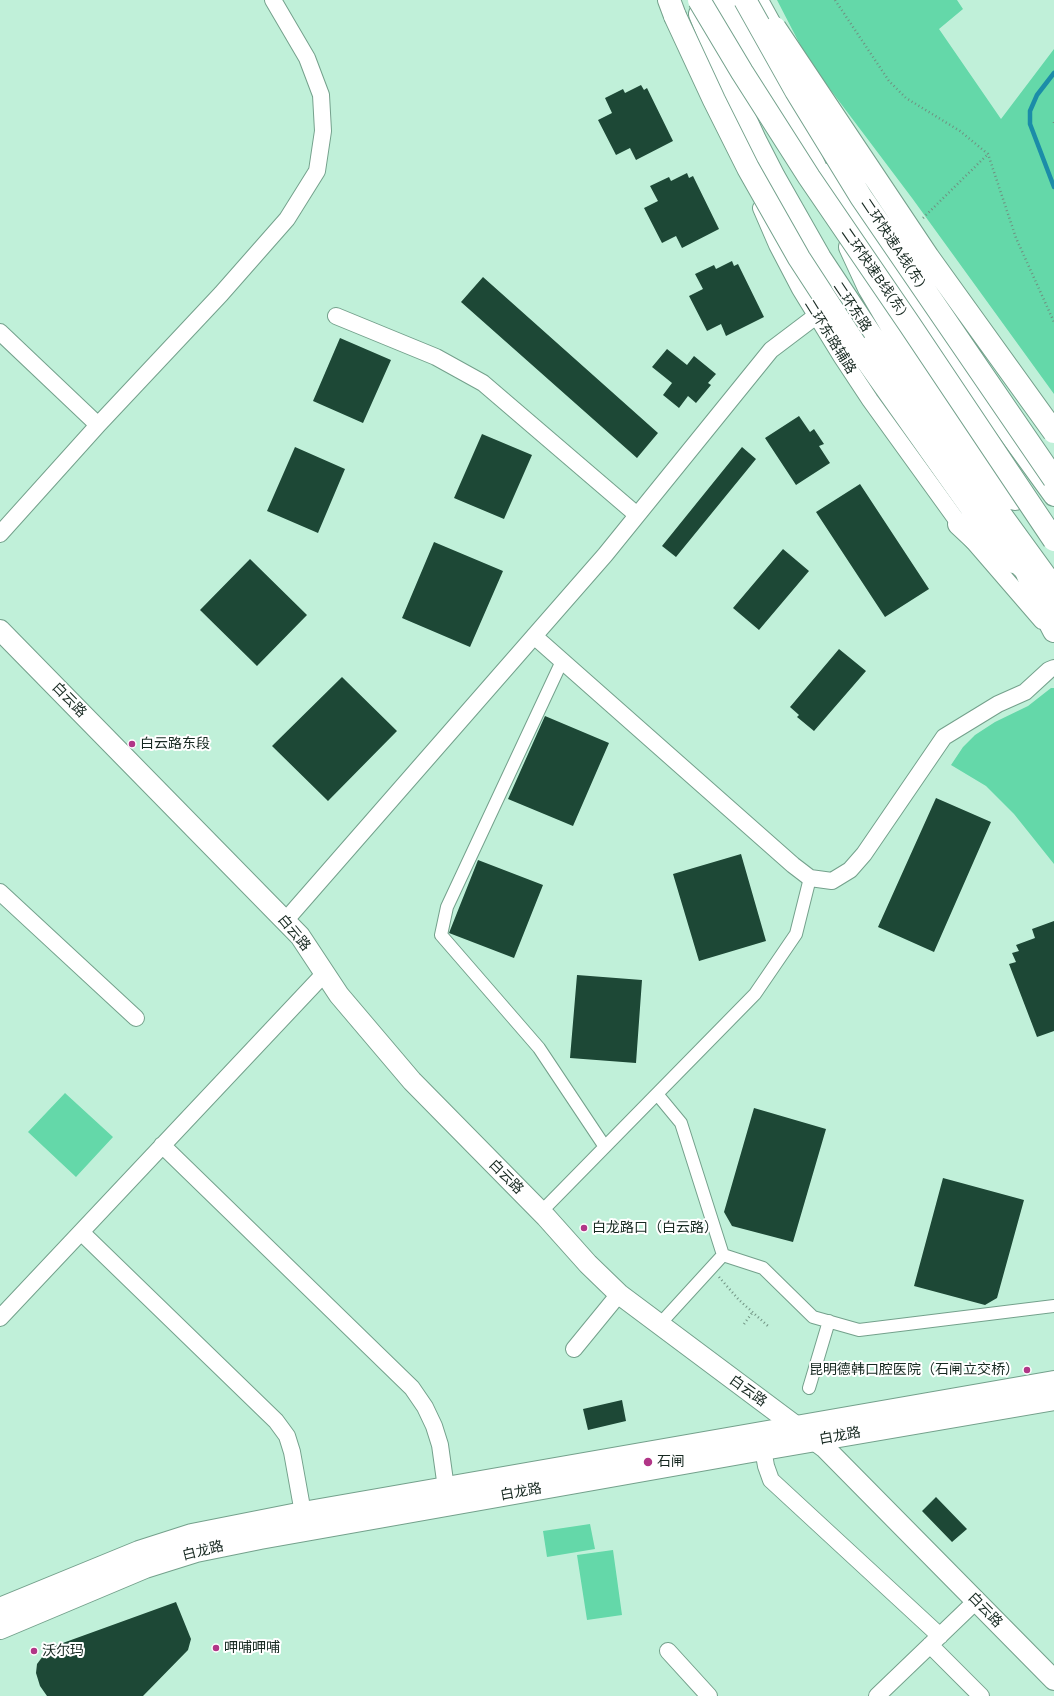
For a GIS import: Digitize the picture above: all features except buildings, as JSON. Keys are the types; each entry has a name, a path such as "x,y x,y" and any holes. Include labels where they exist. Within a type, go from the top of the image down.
{"main road":[{"path":"669,0 703,78 748,168 799,258 855,344 976,515 1000,545 1054,597"},
{"name":"二环东路","path":"695,0 737,103 770,171 820,258 861,321 1054,588"},
{"name":"二环快速B线(东)","path":"700,0 742,72 805,171 1054,540"},
{"name":"二环东路","path":"724,0 807,148 861,271 888,322 1054,553"},
{"name":"二环快速A线(东)","path":"745,0 799,97 861,197 1054,478"},
{"path":"756,0 903,221 1054,432"},
{"path":"807,148 824,175 880,247 899,275"},
{"path":"993,504 1010,534 1040,605 1054,631"},
{"path":"959,524 975,539 1025,569"},
{"name":"白龙路","path":"0,1609 139,1552 192,1535 303,1513 1054,1382"},
{"name":"白龙路","path":"0,1628 145,1567 196,1551 260,1538 1054,1399"}],"street":[{"path":"0,534 98,425 221,294 287,219 317,171 323,131 321,95 307,58 273,0"},
{"name":"二环东路辅路","path":"669,0 774,238 816,316 884,421 959,524 988,560 1054,635"},
{"path":"760,0 828,120 899,275 923,315 1054,496"},
{"path":"336,316 436,357 483,383 637,515"},
{"path":"285,921 605,555 771,350 816,316"},
{"path":"0,332 98,425"},
{"name":"白云路","path":"0,630 300,936 338,995 412,1082 541,1212 588,1264 619,1294 815,1440 848,1470 1054,1680"},
{"path":"534,636 793,865 810,878 832,881 850,870 864,854 944,737 998,704 1025,692 1049,670 1054,668"},
{"path":"562,660 447,907 441,935 539,1048 605,1147"},
{"path":"541,1212 755,994 796,934 810,878"},
{"path":"0,892 136,1018"},
{"path":"0,1318 324,974"},
{"path":"657,1094 681,1123 723,1255"},
{"path":"162,1146 412,1388 425,1407 434,1426 440,1445 446,1488"},
{"path":"81,1232 276,1421 287,1436 292,1452 303,1513"},
{"path":"659,1325 723,1255"},
{"path":"723,1255 763,1268 813,1317 859,1330 1054,1306"},
{"path":"574,1349 619,1294"},
{"path":"809,1388 830,1321"},
{"path":"763,1449 766,1466 771,1480 935,1640 981,1696"},
{"path":"877,1696 976,1601"},
{"path":"668,1651 710,1696"}],"path":[{"path":"835,0 889,81 906,98 960,131 988,154 1016,238 1054,322"},
{"path":"922,219 988,154"},
{"path":"711,1268 739,1300 768,1326"},
{"path":"744,1324 752,1313"}],"green space":[{"path":"777,0 957,0 963,9 939,29 1001,119 1054,49 1054,394 912,198 808,60"},
{"path":"1051,688 1054,688 1054,864 1014,814 986,786 951,765 963,747 975,735 995,722 1028,706"},
{"path":"65,1093 113,1137 76,1177 28,1132"},
{"path":"590,1524 595,1549 547,1557 543,1531"},
{"path":"613,1550 622,1615 587,1620 577,1555"}],"waterway":[{"path":"1054,73 1037,95 1030,111 1030,124 1054,187"}],"place":[{"name":"白云路东段","path":"132,744"},
{"name":"白龙路口（白云路）","path":"584,1228"},
{"name":"昆明德韩口腔医院（石闸立交桥）","path":"1027,1370"},
{"name":"石闸","path":"648,1462"},
{"name":"呷哺呷哺","path":"216,1648"},
{"name":"沃尔玛","path":"34,1651"}]}
